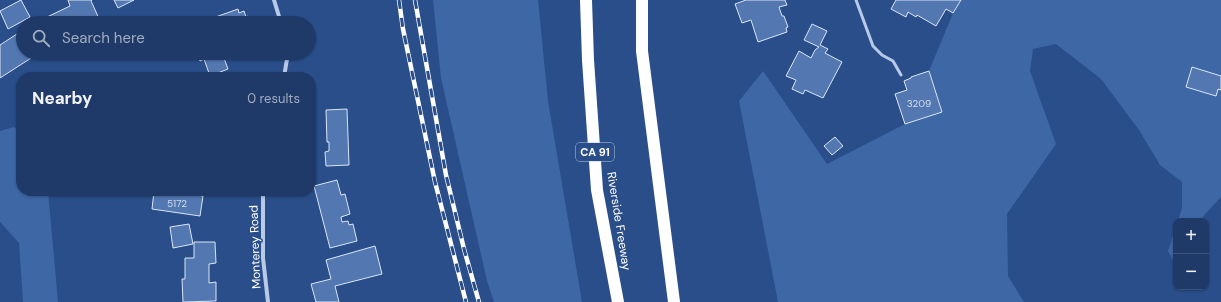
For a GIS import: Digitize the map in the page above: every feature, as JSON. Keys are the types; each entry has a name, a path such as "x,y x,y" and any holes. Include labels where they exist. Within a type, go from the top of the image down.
{"highway":[{"name":"Riverside Freeway","path":"586,0 588,60 597,190 618,302"},
{"path":"642,0 642,51 674,302"}],"street":[{"path":"274,0 278,16"},
{"path":"285,72 287,60"},
{"name":"Monterey Road","path":"263,196 263,258 268,302"}],"lane":[{"path":"856,0 873,46 882,55 893,61 901,75"}],"shaded area":[{"path":"433,0 538,0 548,101 582,302 494,302 487,281 441,78"},
{"path":"961,0 1221,0 1221,197 1202,218 1179,218 1182,208 1182,182 1160,165 1139,130 1101,79 1056,44 1033,49 1030,71 1056,144 1007,214 1008,276 1024,302 778,302 739,101 763,71 827,164 905,124 942,112 929,71 953,13"},
{"path":"14,127 16,128 16,196 48,196 58,302 23,302 19,243 0,222 0,131"},
{"path":"1173,236 1173,260 1168,251"}],"building":[{"path":"21,0 29,16 16,16 16,25 8,29 0,11"},
{"path":"68,0 92,0 91,1 98,16 49,16 70,6"},
{"path":"114,0 134,0 118,8"},
{"path":"746,0 785,0 787,5 779,7 788,27 786,28 787,32 758,42 751,20 742,23 735,4"},
{"path":"896,0 961,0 953,13 946,9 936,26 917,15 916,17 908,12 906,17 891,9"},
{"path":"238,9 239,13 244,11 246,16 218,16"},
{"path":"812,24 827,31 820,45 828,49 825,53 842,62 823,98 805,90 803,94 792,89 796,80 786,76 799,51 811,58 815,50 819,47 804,40"},
{"path":"16,35 16,60 28,60 0,78 0,45"},
{"path":"204,60 225,60 228,69 220,72 209,72"},
{"path":"1192,67 1221,76 1221,90 1218,89 1216,96 1186,87"},
{"path":"929,71 942,112 905,124 895,94 907,90 904,81"},
{"path":"347,109 349,165 326,166 325,152 329,151 329,142 327,142 326,110"},
{"path":"835,137 843,146 832,155 824,146"},
{"path":"337,180 341,195 345,194 350,214 341,217 342,222 348,221 349,225 353,224 357,241 330,248 316,194 316,185"},
{"path":"153,196 203,196 200,216 152,209"},
{"path":"189,224 193,244 173,248 170,227"},
{"path":"194,242 215,242 216,263 209,264 209,283 216,282 216,301 183,302 182,279 185,279 185,258 194,258"},
{"path":"375,246 382,274 335,286 339,302 316,302 311,284 331,279 326,260"}],"railway":[{"path":"399,0 403,29 435,182 466,302"},
{"path":"415,0 446,175 479,302"}]}
